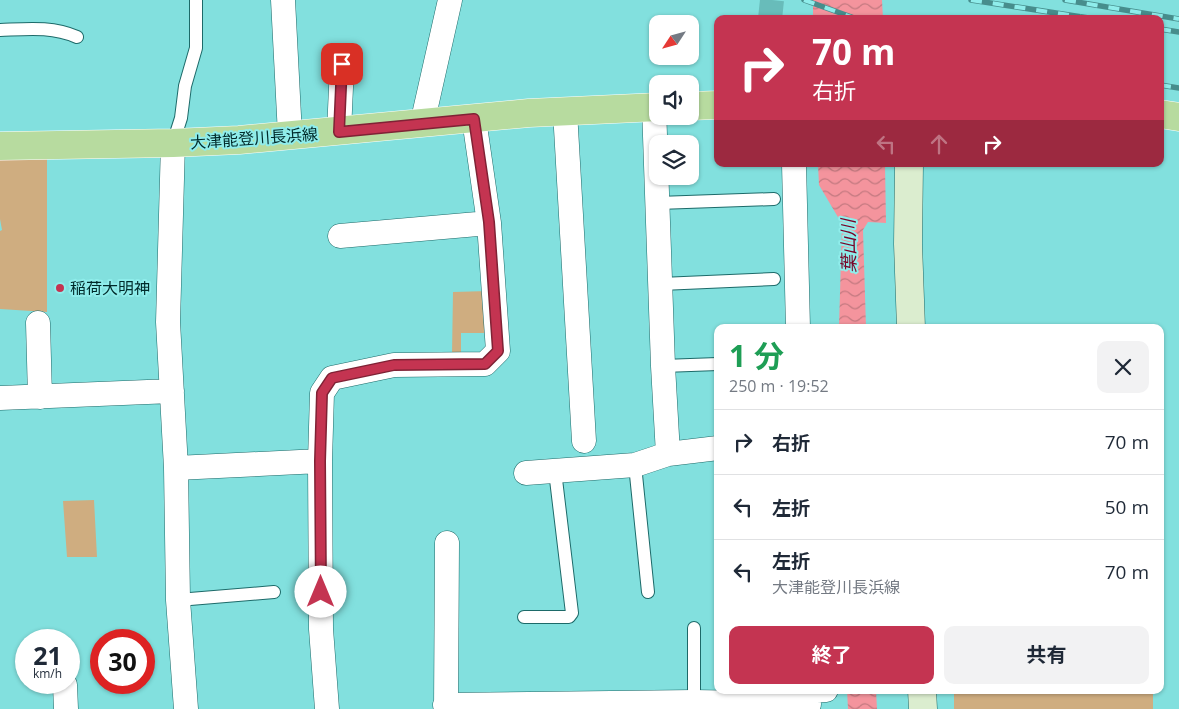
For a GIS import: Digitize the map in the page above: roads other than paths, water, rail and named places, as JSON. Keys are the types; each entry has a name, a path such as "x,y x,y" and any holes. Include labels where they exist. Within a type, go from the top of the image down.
{"main road":[{"path":"699,106 714,105"},
{"name":"大津能登川長浜線","path":"0,146 174,143 339,132 529,113 649,107"},
{"path":"1164,115 1179,117"}],"street":[{"path":"284,0 290,135"},
{"path":"422,124 450,0"},
{"path":"339,132 342,64"},
{"path":"564,112 584,441"},
{"path":"327,709 321,629 320,461 322,393 332,378 394,365 485,364 498,351 489,222 474,119"},
{"path":"656,125 663,366 668,454"},
{"path":"174,143 168,322 176,468 178,600 186,709"},
{"path":"794,167 798,324"},
{"path":"909,167 910,324"},
{"path":"340,236 489,222"},
{"path":"38,323 40,398"},
{"path":"0,398 40,398 172,391"},
{"path":"526,473 635,466 668,454 714,450"},
{"path":"176,468 320,461"},
{"path":"447,543 446,707 694,702 812,697"},
{"path":"65,694 66,709"},
{"path":"922,694 923,709"}],"lane":[{"path":"174,143 181,118 185,86 196,48 196,0"},
{"path":"0,30 49,29 66,32 77,37"},
{"path":"658,202 774,199"},
{"path":"661,284 774,279"},
{"path":"663,366 714,364"},
{"path":"635,466 648,592"},
{"path":"524,617 569,617 572,613 555,471"},
{"path":"178,600 274,592"},
{"path":"694,628 694,702"}],"water":[{"path":"813,0 882,0 883,15 813,15"},
{"name":"葉山川","path":"818,167 885,167 886,223 868,222 863,230 866,324 839,324 842,224 819,185"},
{"path":"847,694 876,694 877,709 848,709"}],"tunnel":[{"path":"770,15 772,0"}],"railway":[{"path":"804,0 846,15"},
{"path":"971,0 1069,15"},
{"path":"1065,0 1155,15"},
{"path":"1164,16 1179,19"},
{"path":"1164,30 1179,32"},
{"path":"1164,86 1179,88"}],"place":[{"name":"稲荷大明神","path":"60,288"}]}
